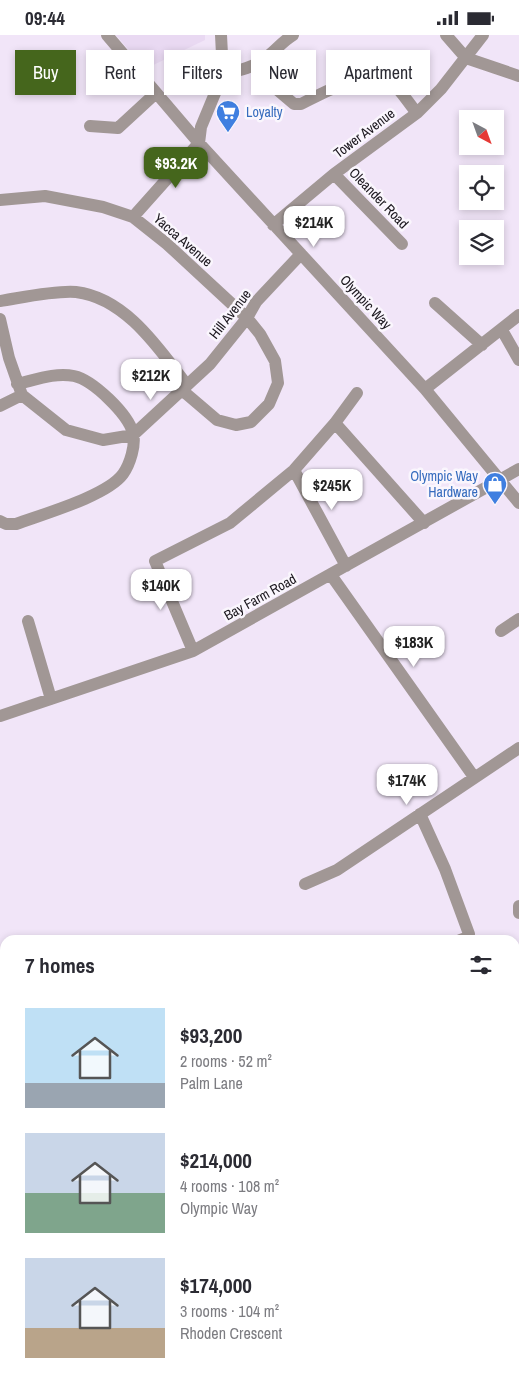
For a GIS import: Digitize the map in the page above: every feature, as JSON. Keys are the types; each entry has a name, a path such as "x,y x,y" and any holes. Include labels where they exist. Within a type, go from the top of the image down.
{"street":[{"name":"Olympic Way","path":"107,35 199,143 425,389 519,503"},
{"path":"221,35 222,50"},
{"path":"274,50 293,35"},
{"path":"446,35 466,58 519,77"},
{"name":"Tower Avenue","path":"273,225 334,174 417,113 441,89 483,35"},
{"path":"283,95 294,104 301,104 348,82 380,78 392,83 417,113"},
{"path":"90,126 118,128 156,93"},
{"path":"133,217 199,143 201,127 215,95"},
{"name":"Oleander Road","path":"334,174 402,244"},
{"name":"Yacca Avenue","path":"0,200 45,196 103,207 133,217 167,244 247,318 260,334 275,361 278,383 269,404 251,422 236,425 217,420 185,388 154,342 129,318 99,297 74,292 0,301"},
{"name":"Hill Avenue","path":"133,435 210,364 247,318 256,303 301,254"},
{"path":"435,303 482,345"},
{"path":"425,389 519,315"},
{"path":"0,319 20,390 66,430 102,440 133,435"},
{"path":"502,330 519,360"},
{"path":"0,406 20,390 49,376 74,376 98,389 126,418 133,435 131,457 123,474 110,485 80,500 16,524 6,524 0,521"},
{"path":"193,651 155,561 230,523 294,470 335,423 356,393"},
{"path":"335,423 424,523"},
{"name":"Bay Farm Road","path":"0,716 193,651 519,469"},
{"path":"294,470 346,566"},
{"path":"331,575 474,777"},
{"path":"501,631 519,619"},
{"path":"28,621 51,699"},
{"path":"305,884 337,870 519,748"},
{"path":"420,813 445,869 468,935"},
{"path":"519,906 519,913"}],"shaded area":[{"path":"116,35 205,35 205,40 184,50 164,50 164,60 154,65 154,50 129,50"}],"place":[{"name":"Loyalty","path":"228,133"},
{"name":"Olympic Way Hardware","path":"495,505"}]}
